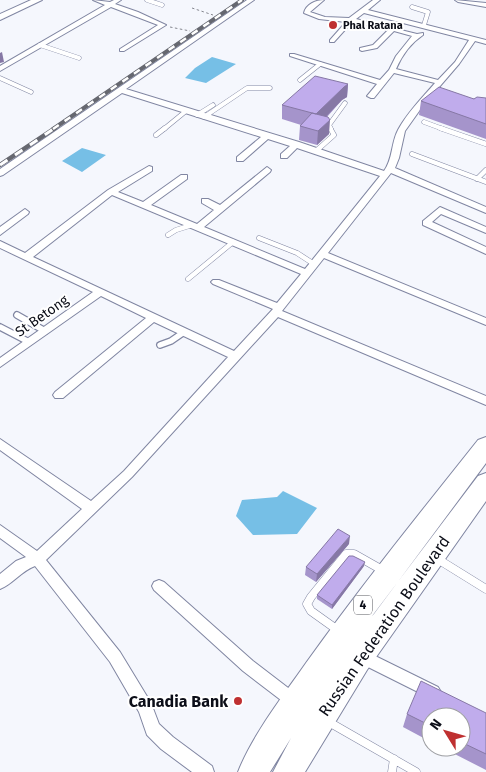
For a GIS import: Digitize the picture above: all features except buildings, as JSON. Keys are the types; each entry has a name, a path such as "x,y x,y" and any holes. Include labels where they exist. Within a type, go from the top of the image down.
{"highway":[{"name":"Russian Federation Boulevard","path":"292,766 320,716 432,556 481,481 486,446"},
{"name":"Russian Federation Boulevard","path":"253,772 295,702 342,634 388,573 481,481"},
{"path":"270,743 292,766"}],"street":[{"path":"0,17 38,0"},
{"path":"96,0 136,13 163,25"},
{"path":"0,69 118,0"},
{"path":"0,174 251,0"},
{"path":"321,0 308,9 307,13 317,17 360,22 418,36"},
{"path":"332,41 350,21 377,0"},
{"path":"458,0 486,5"},
{"path":"363,11 481,40"},
{"path":"122,50 163,25"},
{"path":"371,96 393,70 398,57 427,26"},
{"path":"362,49 374,47 392,29"},
{"path":"0,583 21,565 38,559 128,474 277,310 387,172 395,158 401,131 438,82 481,40 486,32"},
{"path":"292,55 382,83"},
{"path":"393,70 438,82"},
{"path":"121,90 200,116 387,172 486,210"},
{"path":"240,159 267,136"},
{"path":"284,156 296,144"},
{"path":"26,257 111,192 149,169"},
{"path":"195,226 220,209 267,170"},
{"path":"144,206 184,177"},
{"path":"111,192 307,273"},
{"path":"206,200 220,209"},
{"path":"486,230 440,210 426,223 486,251"},
{"path":"0,232 24,212"},
{"path":"0,244 235,356"},
{"path":"323,254 486,322"},
{"path":"216,282 486,401"},
{"name":"St Betong","path":"0,362 100,292"},
{"path":"59,395 152,318"},
{"path":"0,444 91,508"},
{"path":"0,531 38,559 51,578 115,657 146,708 153,729 167,743 206,772"},
{"path":"159,586 248,666 295,702"},
{"path":"361,656 444,698"}],"lane":[{"path":"146,0 162,5"},
{"path":"412,6 428,12 427,26"},
{"path":"40,45 79,58"},
{"path":"300,80 320,64"},
{"path":"0,78 31,92"},
{"path":"200,116 247,88 270,88"},
{"path":"316,151 334,135 329,125 345,103"},
{"path":"200,116 213,105"},
{"path":"156,135 186,111"},
{"path":"424,122 486,144"},
{"path":"412,154 486,182"},
{"path":"477,179 486,170"},
{"path":"168,235 176,230 195,226"},
{"path":"259,238 297,254 314,264"},
{"path":"188,279 233,242"},
{"path":"17,315 45,331"},
{"path":"0,326 29,342"},
{"path":"160,345 171,341 184,332"},
{"path":"342,634 311,611 308,604 311,596 346,554 354,554 388,573"},
{"path":"432,556 486,589"},
{"path":"320,716 416,772"},
{"path":"392,772 394,759"}],"path":[{"path":"192,8 225,18"},
{"path":"163,25 202,34"}],"water":[{"path":"212,57 236,64 206,83 185,78 195,68"},
{"path":"82,148 106,155 82,172 62,161"},
{"path":"283,491 317,508 297,534 253,535 236,516 242,500 277,497"}],"railway":[{"path":"53,129 242,0"},
{"path":"0,165 55,128"}],"place":[{"name":"Phal Ratana","path":"333,25"},
{"name":"Canadia Bank","path":"238,701"}]}
